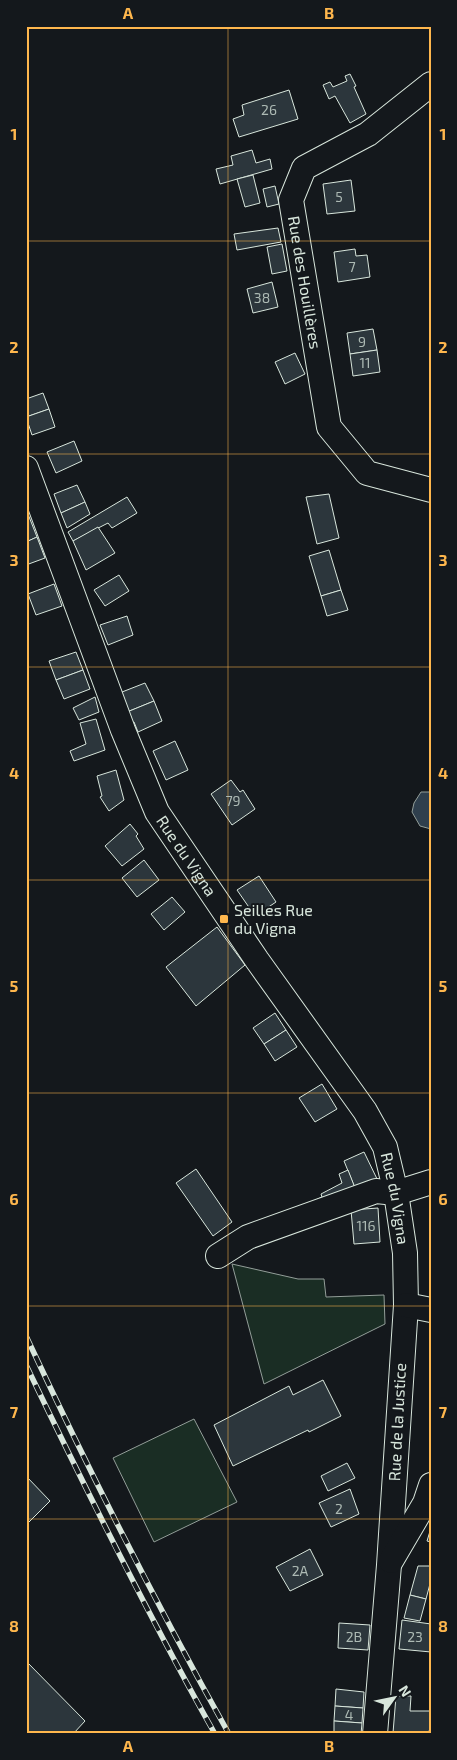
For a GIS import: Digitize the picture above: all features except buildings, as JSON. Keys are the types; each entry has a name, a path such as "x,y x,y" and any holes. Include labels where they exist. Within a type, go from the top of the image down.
{"street":[{"name":"Rue des Houillères","path":"431,84 368,134 304,168 291,200 329,427 366,473 431,490"},
{"name":"Rue du Vigna","path":"26,468 123,730 157,812 257,960 365,1111 385,1147 396,1193 405,1253 406,1305"},
{"path":"218,1256 248,1237 376,1191 396,1193 431,1182"},
{"path":"406,1305 431,1310"},
{"name":"Rue de la Justice","path":"375,1734 389,1565 406,1305"},
{"name":"Rue de la Justice","path":"389,1565 425,1503 431,1485"}],"green space":[{"path":"232,1264 298,1279 324,1279 326,1297 384,1295 385,1324 264,1384"},
{"path":"194,1419 237,1502 154,1542 113,1458"}],"water":[{"path":"421,792 431,792 431,829 420,826 412,812 414,803"}],"railway":[{"path":"26,1336 124,1537 175,1636 229,1734"},
{"path":"26,1365 165,1643 215,1734"}],"place":[{"name":"Seilles Rue du Vigna","path":"224,919"}]}
